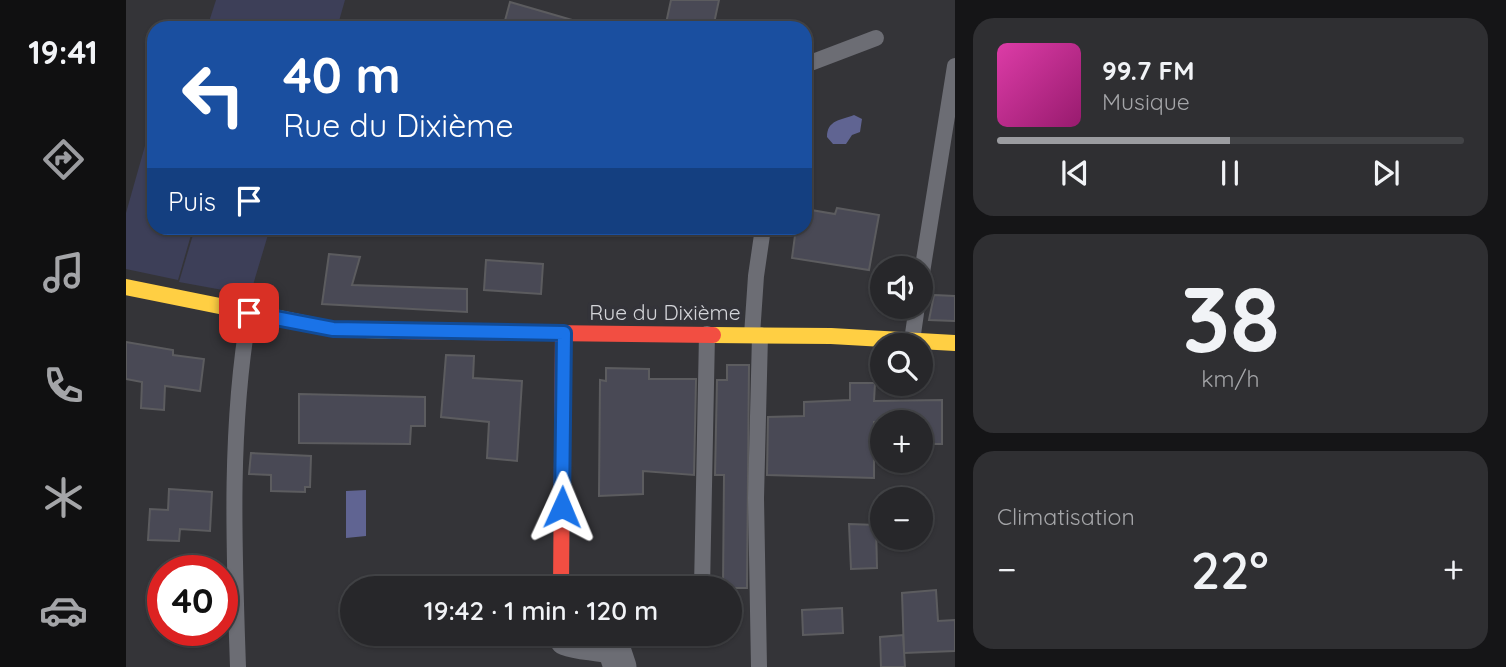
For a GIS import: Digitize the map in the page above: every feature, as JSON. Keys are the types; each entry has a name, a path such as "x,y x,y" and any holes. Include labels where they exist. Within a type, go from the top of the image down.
{"street":[{"name":"Rue du Dixième","path":"126,288 333,329 707,334 870,339"},
{"path":"561,576 564,333"},
{"name":"Rue du Dixième","path":"933,342 955,343"},
{"path":"606,646 614,649 621,667"}],"lane":[{"path":"812,62 876,38"},
{"path":"925,256 955,66"},
{"path":"759,667 756,335 763,235"},
{"path":"238,667 235,562 237,456 243,348 249,313"},
{"path":"702,576 707,334"}],"shaded area":[{"path":"216,0 345,0 339,21 209,21"},
{"path":"147,139 147,235 191,235 178,280 126,269 126,213"},
{"path":"193,235 268,235 250,295 179,282"}],"water":[{"path":"854,115 862,119 860,132 852,135 846,144 833,144 827,137 829,127"},
{"path":"366,490 366,536 346,538 346,491"}],"building":[{"path":"671,0 719,0 714,21 666,21"},
{"path":"510,2 576,21 505,21"},
{"path":"837,208 879,215 869,270 792,258 795,235 812,235 812,210 835,214"},
{"path":"329,254 360,257 352,285 467,289 467,312 322,304"},
{"path":"486,260 543,264 541,294 484,290"},
{"path":"934,295 955,296 955,321 929,320 933,319"},
{"path":"126,342 173,350 173,355 204,359 200,391 165,386 164,410 141,408 142,382 126,379"},
{"path":"446,355 474,356 473,378 522,381 517,461 487,458 489,422 441,417"},
{"path":"727,365 749,365 747,588 742,588 742,576 723,576 724,475 715,475 717,380 727,380"},
{"path":"606,368 649,369 649,379 696,379 694,475 643,471 643,494 599,496 600,380 606,381"},
{"path":"850,383 870,383 870,396 874,396 874,401 942,400 942,444 933,444 933,410 870,410 870,473 874,473 874,478 767,475 768,417 804,416 804,402 850,400"},
{"path":"299,394 425,397 425,426 411,426 410,444 299,443"},
{"path":"251,453 311,456 310,487 305,487 305,492 271,491 271,475 249,474"},
{"path":"169,489 212,492 210,531 180,529 179,541 148,540 150,509 168,510"},
{"path":"849,524 870,525 870,550 877,550 877,568 851,569"},
{"path":"936,590 938,621 955,620 955,651 904,653 902,593"},
{"path":"842,608 843,633 803,635 802,610"},
{"path":"903,635 905,667 881,667 880,637"}],"traffic: slow":[{"path":"126,287 333,329 397,331"},
{"path":"713,335 831,336 955,343"}],"traffic: jam":[{"path":"397,331 713,335"},
{"path":"561,576 563,333"}],"route":[{"path":"249,313 333,329 479,334 564,333 562,507"}]}
